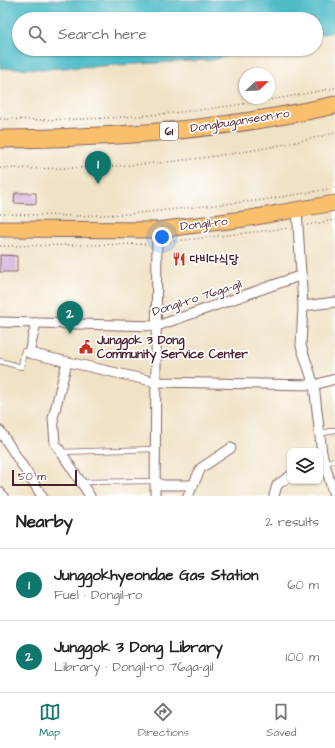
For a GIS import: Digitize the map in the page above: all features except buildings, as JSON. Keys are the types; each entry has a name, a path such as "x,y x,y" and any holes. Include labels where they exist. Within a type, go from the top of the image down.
{"highway":[{"name":"Dongbuganseon-ro","path":"0,139 83,137 219,127 335,105"}],"main road":[{"name":"Dongil-ro","path":"0,229 158,239 244,219 335,203"}],"street":[{"path":"297,209 302,275 302,346 314,385 321,448"},
{"path":"155,496 158,239"},
{"name":"Dongil-ro 76ga-gil","path":"0,322 156,326 302,275"},
{"path":"303,306 335,302"},
{"path":"36,323 29,353 156,382 314,385 335,379"},
{"path":"66,362 53,418 55,443 90,496"},
{"path":"0,431 42,496"},
{"path":"188,496 201,468 231,448"},
{"path":"323,458 334,493"},
{"path":"274,496 277,485 287,478"},
{"path":"155,480 162,485 193,485"},
{"path":"0,492 3,496"}],"lane":[{"path":"0,361 21,367 24,351 29,353"},
{"path":"320,434 335,430"},
{"path":"61,452 155,449"},
{"path":"325,463 335,460"},
{"path":"81,482 155,480"}],"path":[{"path":"0,119 53,121 153,115 258,102 335,88"},
{"path":"0,168 93,168 157,164 281,146 335,133"},
{"path":"0,214 76,216 129,214 264,200 335,188"},
{"path":"303,226 335,220"},
{"path":"0,246 67,246 293,227"}],"water":[{"path":"0,0 335,0 335,32 323,34 323,12 12,12 12,56 227,56 211,60 43,69 0,68"}],"place":[{"name":"Junggokhyeondae Gas Station","path":"98,184"},
{"name":"다비다식당","path":"179,259"},
{"name":"Junggok 3 Dong Library","path":"70,334"},
{"name":"Junggok 3 Dong Community Service Center","path":"86,347"}]}
